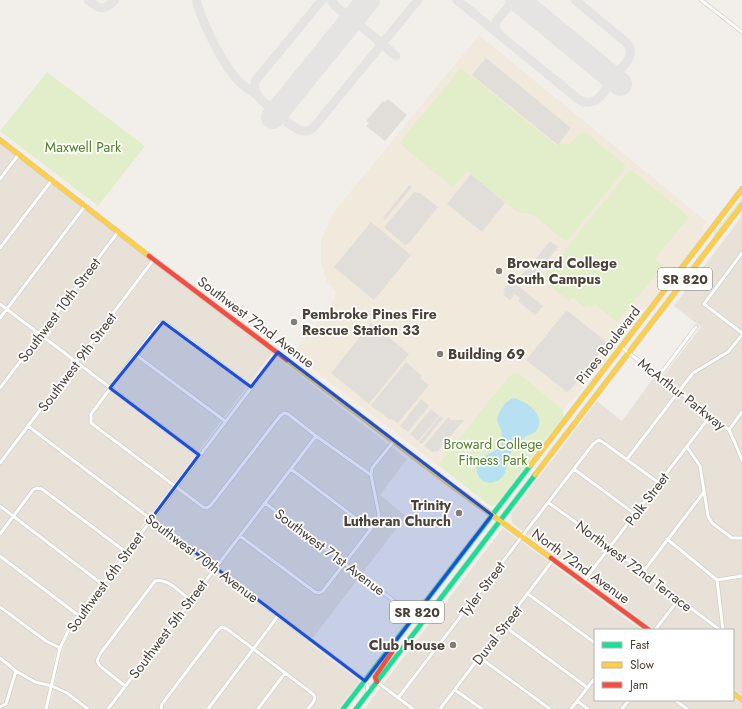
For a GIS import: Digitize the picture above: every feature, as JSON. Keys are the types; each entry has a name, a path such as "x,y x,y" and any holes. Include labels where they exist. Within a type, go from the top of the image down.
{"main road":[{"name":"Southwest 72nd Avenue","path":"0,140 118,232 499,521"},
{"name":"Pines Boulevard","path":"492,515 742,189"},
{"name":"Pines Boulevard","path":"499,521 742,205"},
{"path":"570,413 574,424"},
{"name":"SR 820","path":"343,709 492,515"},
{"name":"SR 820","path":"356,709 499,521"},
{"name":"North 72nd Avenue","path":"499,521 648,629"},
{"path":"418,628 416,625 432,604 433,598 430,595"},
{"path":"377,682 375,677 392,652 393,644"},
{"path":"734,694 742,700"}],"street":[{"path":"701,0 742,32"},
{"path":"0,179 19,154"},
{"path":"0,248 52,180"},
{"path":"0,318 85,206"},
{"name":"Southwest 10th Street","path":"0,388 118,232"},
{"path":"659,483 627,459 693,373 728,352 742,334 704,304 742,253"},
{"name":"Southwest 9th Street","path":"0,463 154,259"},
{"path":"0,304 199,455"},
{"path":"251,387 163,322 158,325 110,388 91,414 90,419 91,423 175,487 203,507 207,508 211,506 280,416 284,413 288,414 316,436 372,475"},
{"path":"659,376 696,327"},
{"name":"McArthur Parkway","path":"621,347 728,430 737,446 742,460"},
{"name":"Southwest 6th Street","path":"46,709 60,648 78,615 278,352"},
{"path":"136,355 225,421"},
{"path":"728,430 742,412"},
{"name":"Polk Street","path":"583,582 710,415"},
{"name":"Southwest 70th Avenue","path":"28,426 365,681"},
{"name":"Southwest 5th Street","path":"108,709 316,436"},
{"name":"Tyler Street","path":"398,698 593,444 598,440 627,459"},
{"path":"240,536 315,592 319,593 323,591 376,521 379,514 372,468 394,441"},
{"name":"McArthur Parkway","path":"737,446 742,452"},
{"path":"686,447 700,466 708,516 712,523 732,538 742,538"},
{"path":"291,469 370,529"},
{"path":"574,469 635,514"},
{"path":"0,534 33,490 37,488 42,489 126,552"},
{"path":"643,572 704,492"},
{"name":"Northwest 72nd Terrace","path":"549,502 719,629"},
{"name":"Southwest 71st Avenue","path":"265,503 414,616"},
{"path":"0,506 102,584"},
{"path":"667,539 717,580 723,629"},
{"path":"0,556 78,615"},
{"name":"Duval Street","path":"440,709 553,560"},
{"path":"717,580 742,576"},
{"path":"125,686 100,666 97,661 100,654 155,581 160,579 165,581 190,600"},
{"path":"528,594 594,642"},
{"path":"656,629 679,599"},
{"path":"0,607 46,641 60,648"},
{"path":"208,709 278,616"},
{"path":"504,626 587,688"},
{"path":"161,709 162,704 218,630 222,627 254,648 313,694 315,697 314,701 308,709"},
{"path":"0,658 16,671 35,682 52,686 67,694 88,709"},
{"path":"479,658 550,709"},
{"path":"1,707 6,704 16,671"},
{"path":"258,709 286,673"},
{"path":"571,709 594,679"},
{"path":"365,681 369,693"},
{"path":"377,682 414,709"},
{"path":"455,690 482,709"},
{"path":"577,701 588,709"},
{"path":"622,709 628,701"},
{"path":"676,701 687,709"}],"highlighted area":[{"path":"163,322 251,387 278,352 492,515 365,681 151,519 199,455 110,388"}],"shaded area":[{"name":"Broward College South Campus","path":"479,35 707,222 702,228 704,229 703,234 648,306 642,311 614,346 602,365 563,411 562,418 495,505 491,506 293,354 334,300 335,291 327,282 321,263 321,239 333,213"},
{"path":"486,58 571,128 558,145 472,75"},
{"path":"388,99 407,115 385,141 366,126 369,123 366,121 383,101 385,102"},
{"path":"0,142 273,352 66,628 55,656 51,680 43,709 0,709"},
{"path":"471,174 505,203 482,232 447,204"},
{"path":"409,185 412,187 385,220 383,218"},
{"path":"414,192 420,193 438,207 409,243 405,245 385,228 385,226"},
{"path":"742,216 742,695 734,689 734,629 654,629 512,523 511,514 597,401 622,421 654,377 660,380 701,327 674,306"},
{"path":"371,222 411,255 374,300 334,267"},
{"path":"550,241 558,247 528,285 520,278"},
{"path":"511,280 543,306 535,315 518,301 520,298 515,294 510,300 503,295 505,292 503,290"},
{"path":"566,311 605,341 606,344 567,392 526,360"},
{"path":"371,323 409,354 369,404 331,373"},
{"path":"277,357 407,459 380,495 406,516 309,643 360,681 338,709 48,709 65,642 76,622"},
{"path":"406,362 422,376 420,378 429,385 398,423 391,419 390,420 371,405"},
{"path":"421,399 429,406 408,432 400,426"},
{"path":"431,409 439,416 418,441 410,434"},
{"path":"440,416 443,418 422,444 419,442"},
{"path":"448,417 451,420 464,420 438,451 432,452 424,446"},
{"path":"503,528 640,629 594,629 594,701 734,701 734,699 742,704 742,709 364,709"}],"green space":[{"path":"461,68 557,146 560,143 567,145 581,133 585,132 624,164 624,171 568,240 564,240 532,214 517,212 467,171 453,188 399,143"},
{"name":"Maxwell Park","path":"47,72 145,146 98,206 0,131"},
{"path":"631,171 689,217 655,259 663,266 617,322 595,304 591,308 587,305 584,308 573,297 569,301 541,279 628,172"},
{"path":"742,197 742,202 714,238 714,233"},
{"name":"Broward College Fitness Park","path":"514,373 519,374 563,410 563,417 495,505 491,506 438,465 508,377"}],"water":[{"path":"513,398 529,405 537,414 539,424 537,430 523,439 513,449 504,475 501,479 491,483 483,481 478,474 478,459 493,452 501,445 502,435 497,420 502,407"}],"taxiway":[{"path":"88,0 102,8 105,8 115,0"},
{"path":"196,0 209,34 229,69 236,79 257,95"},
{"path":"322,0 256,80 255,84 257,94 262,101 278,110 283,118 293,127 305,131 313,128 418,0"},
{"path":"331,0 336,7 343,12 350,14 358,12"},
{"path":"457,0 578,99 583,102 591,102 599,98 608,86 611,77 626,64 630,57 630,50 627,43 575,0"},
{"path":"499,34 495,27 497,20 510,5 515,3 522,4"},
{"path":"358,12 357,19 360,25 396,56"},
{"path":"346,27 355,24 361,27"}],"runway":[{"path":"273,117 368,0"},
{"path":"518,0 620,84"}],"traffic: fast":[{"path":"343,709 530,466"},
{"path":"356,709 535,475"}],"traffic: slow":[{"path":"0,140 149,256"},
{"path":"530,466 742,189"},
{"path":"535,475 742,205"},
{"path":"287,360 451,485 551,558"},
{"path":"734,694 742,700"}],"traffic: jam":[{"path":"149,256 287,360"},
{"path":"551,558 648,629"},
{"path":"377,682 375,677 392,652 393,644"}],"place":[{"name":"Broward College South Campus","path":"499,271"},
{"name":"Pembroke Pines Fire Rescue Station 33","path":"294,322"},
{"name":"Building 69","path":"440,354"},
{"name":"Trinity Lutheran Church","path":"459,513"},
{"name":"Club House","path":"453,645"}]}
